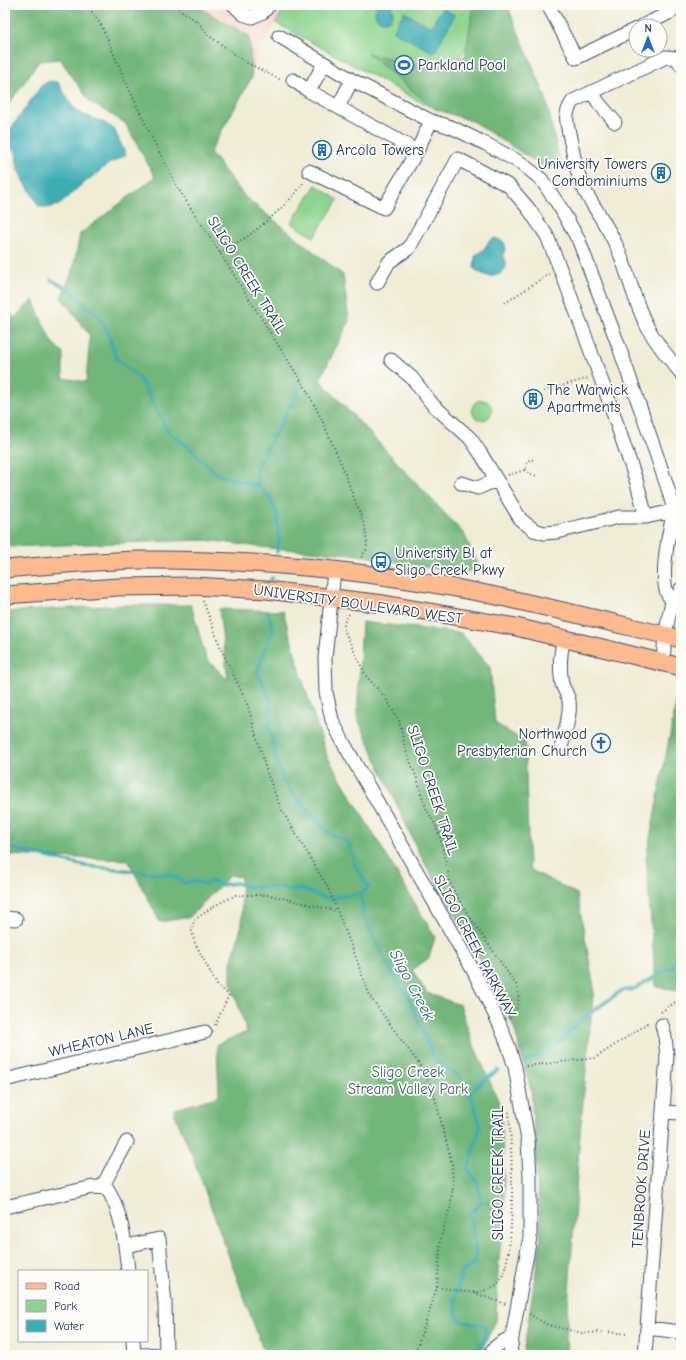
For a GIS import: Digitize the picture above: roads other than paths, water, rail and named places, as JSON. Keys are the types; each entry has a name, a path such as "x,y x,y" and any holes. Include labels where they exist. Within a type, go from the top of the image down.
{"main road":[{"name":"UNIVERSITY BOULEVARD WEST","path":"5,569 142,560 210,561 280,565 410,581 476,592 673,637"},
{"name":"UNIVERSITY BOULEVARD WEST","path":"5,595 118,587 194,586 266,590 332,597 446,614 516,627 681,667"}],"street":[{"path":"234,5 243,14 252,17 263,12 269,5"},
{"path":"548,5 576,58 628,33"},
{"path":"656,18 673,8"},
{"path":"279,36 352,80 431,122 451,127 521,163 541,179 560,207 579,241 594,278 669,492 677,510 681,535"},
{"path":"681,65 677,58 666,57 573,101 567,110 566,117 575,162 586,193 603,220 618,249 646,326 653,338 681,373"},
{"path":"309,91 324,64"},
{"path":"293,80 309,91 417,151"},
{"path":"338,107 352,80"},
{"path":"592,92 598,102 615,122"},
{"path":"309,171 384,208 417,151 431,122"},
{"path":"377,283 389,262 409,248 458,159 509,186 528,208 546,236 565,281 637,483 646,517"},
{"path":"391,360 412,378 433,405 470,438 521,520 534,530 544,534 619,517 646,517 677,510"},
{"path":"461,483 478,488 496,480"},
{"path":"663,662 673,637 672,601 667,593 665,577 667,538 677,510"},
{"name":"SLIGO CREEK PARKWAY","path":"334,571 326,658 326,692 332,720 343,742 473,970 499,1023 515,1067 528,1140 530,1178 530,1237 510,1355"},
{"path":"672,601 679,595 681,590"},
{"path":"562,744 569,713 569,700 563,686 560,667 561,649 564,638"},
{"name":"TENBROOK DRIVE","path":"645,1355 667,1056 665,1037 657,1020"},
{"name":"WHEATON LANE","path":"5,1080 205,1032"},
{"path":"663,1112 681,1113"},
{"path":"105,1188 109,1174 127,1142"},
{"path":"5,1207 93,1187 105,1188 114,1199 126,1246 128,1270"},
{"path":"126,1246 159,1239 165,1304 166,1354 140,1355"},
{"path":"647,1328 681,1332"},
{"path":"490,1355 491,1351 512,1337"},
{"path":"133,1342 134,1355"}],"water":[{"path":"384,3 390,6 393,12 390,18 384,21 378,18 375,12 378,6"},
{"name":"Parkland Pool","path":"442,8 455,15 434,53 393,31 404,12 431,27"},
{"path":"49,81 58,82 72,106 84,115 103,122 114,129 126,155 110,163 80,186 59,205 47,208 39,206 18,171 16,151 8,148 7,134 41,86"},
{"path":"495,238 504,242 505,249 503,256 506,266 502,272 496,276 488,276 477,272 474,268 475,256 484,249 489,241"}],"waterway":[{"name":"Sligo Creek","path":"51,280 67,288 98,316 108,332 116,358 140,379 169,433 185,444 218,475 258,486 270,498 277,513 279,542 277,552"},
{"path":"258,486 256,469 299,390"},
{"name":"Sligo Creek","path":"268,611 273,629 257,672 271,700 269,727 276,758 284,781 296,798 327,832 344,840 350,846 355,866 369,887 361,894 363,915 386,963 409,999 435,1060 460,1077 474,1103 480,1127 467,1169 478,1182 481,1203 470,1213 476,1256 475,1262 461,1273 455,1298 456,1316 461,1321 483,1325 486,1330 483,1342 470,1355"},
{"path":"5,847 86,866 172,875 184,883 194,881 205,884 213,881 221,885 236,883 250,887 280,888 290,890 302,889 324,898 361,894"},
{"path":"526,1061 548,1051 565,1037 581,1020 621,991 634,989 681,963"},
{"path":"469,1095 478,1085 498,1070"}],"place":[{"name":"Parkland Pool","path":"404,65"},
{"name":"Arcola Towers","path":"322,150"},
{"name":"University Towers Condominiums","path":"661,173"},
{"name":"The Warwick Apartments","path":"533,399"},
{"name":"University Bl at Sligo Creek Pkwy","path":"381,562"},
{"name":"Northwood Presbyterian Church","path":"601,743"}],"park label":[{"name":"Sligo Creek Stream Valley Park","path":"408,1080"}]}
